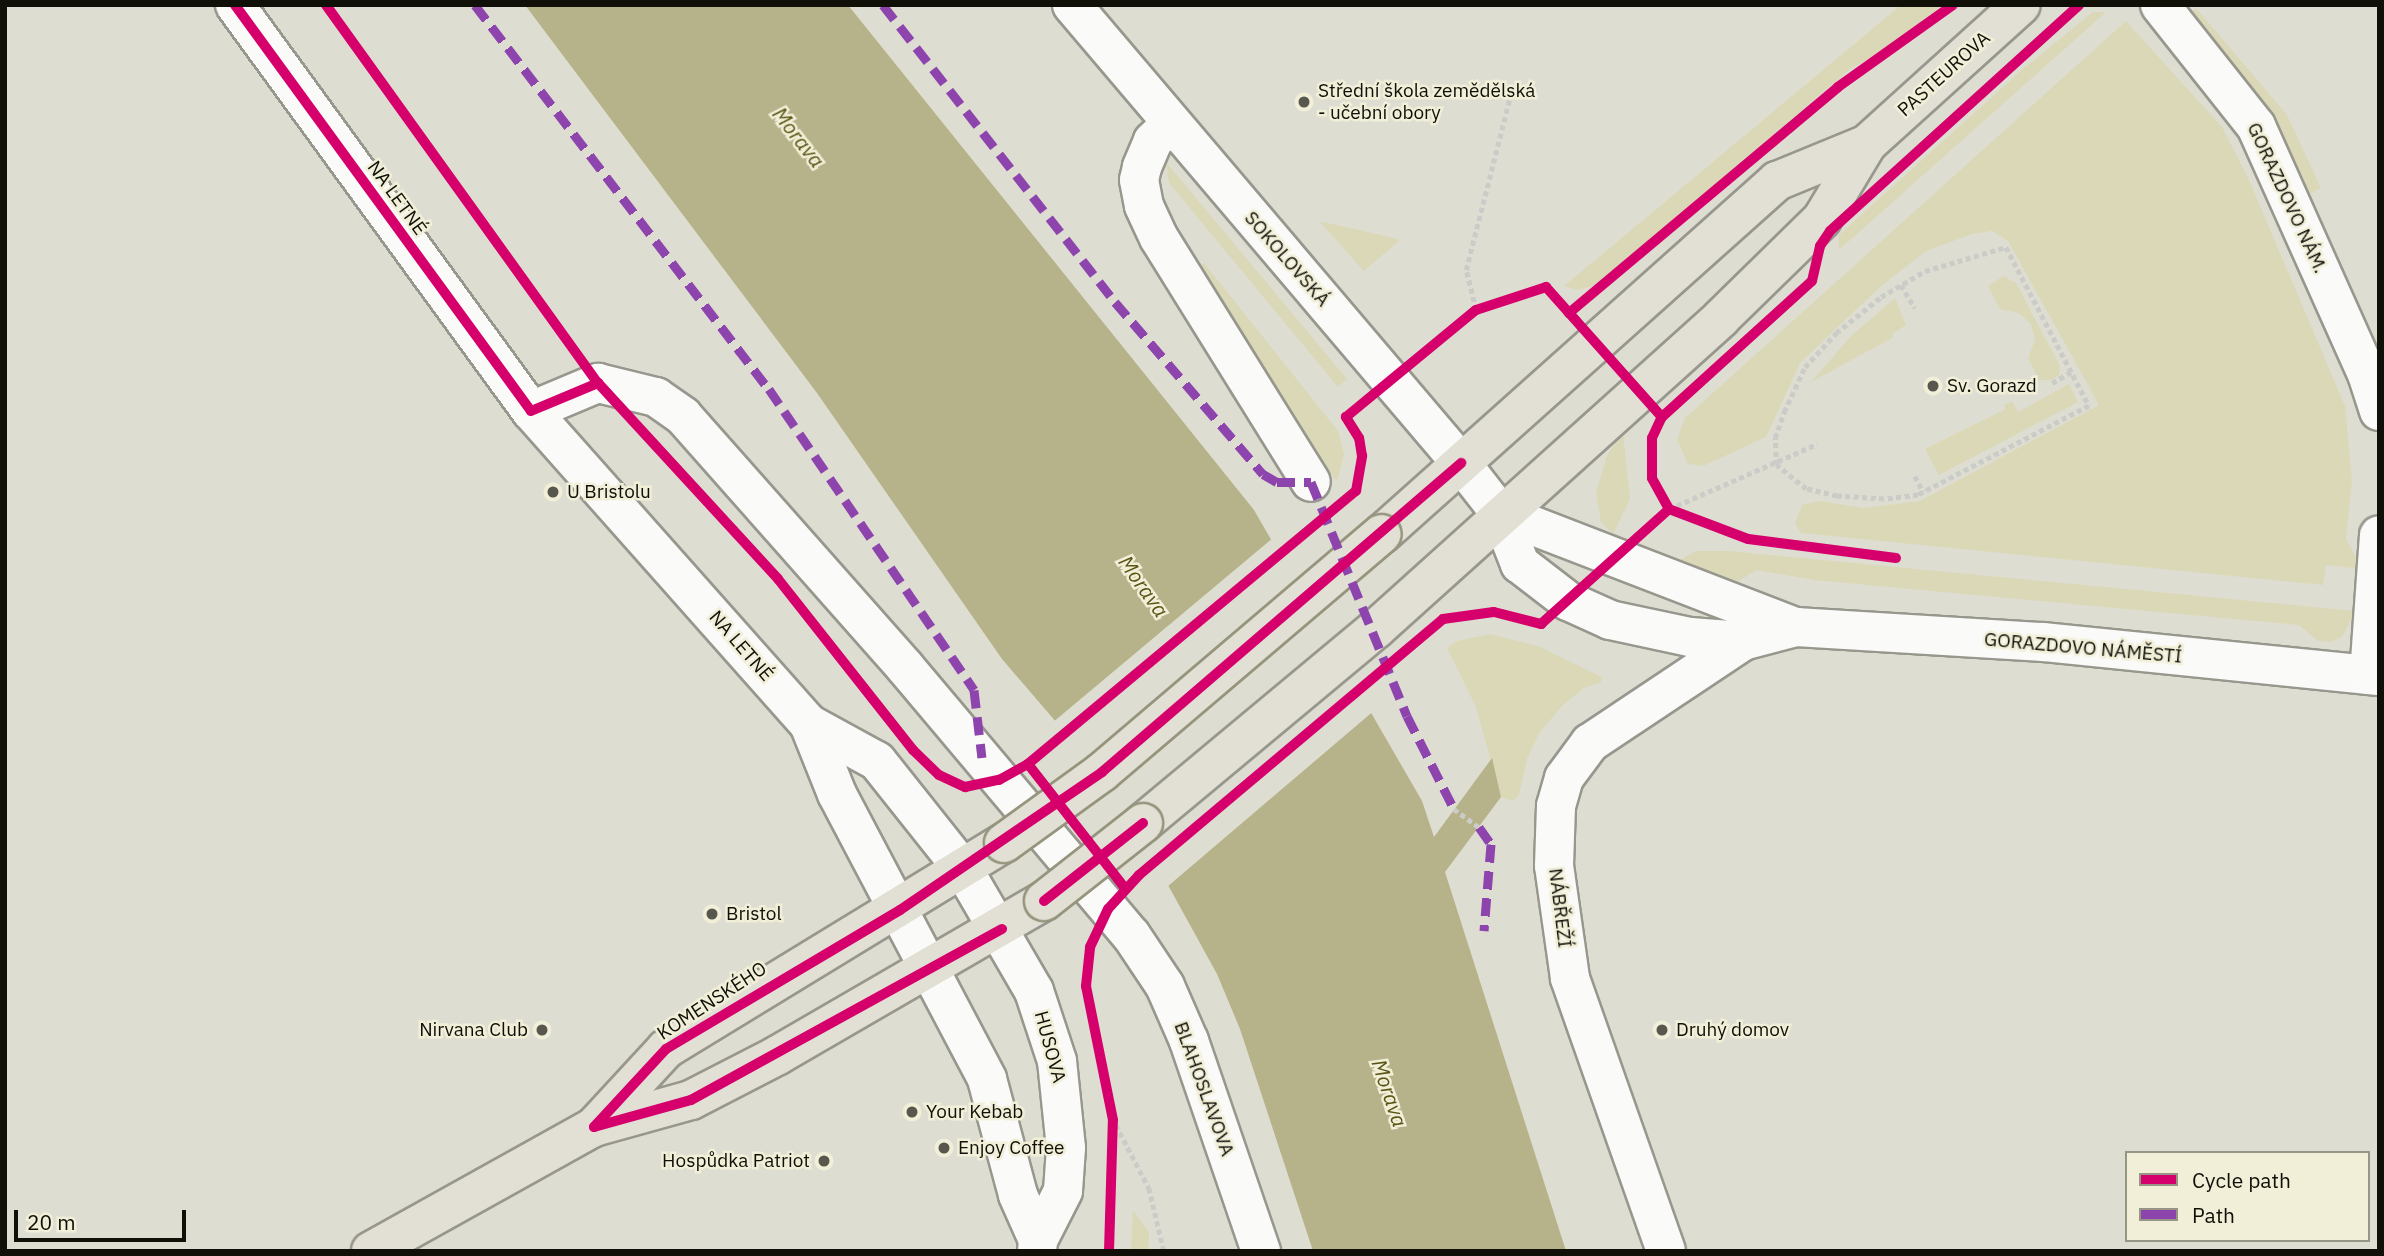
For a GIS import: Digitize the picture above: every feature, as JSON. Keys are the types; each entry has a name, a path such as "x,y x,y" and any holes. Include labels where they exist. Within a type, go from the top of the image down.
{"main road":[{"name":"PASTEUROVA","path":"1867,144 2021,5"},
{"name":"KOMENSKÉHO","path":"594,1127 666,1049 900,910 1004,843 1102,772 1382,534 1777,181 1867,144"},
{"name":"KOMENSKÉHO","path":"370,1251 594,1127 691,1100 1002,929 1044,901 1143,823 1421,589 1500,513 1721,318 1822,219 1867,144"}],"street":[{"name":"NA LETNÉ","path":"236,5 531,411 809,724 837,794 900,910"},
{"name":"SOKOLOVSKÁ","path":"1072,5 1461,463 1500,513 1520,564 1568,601 1610,620 1690,636 1743,640"},
{"name":"GORAZDOVO NÁM.","path":"2160,5 2256,126 2367,374 2379,411"},
{"path":"1171,124 1153,141 1142,167 1139,180 1144,206 1159,238 1311,482"},
{"name":"BLAHOSLAVOVA","path":"531,411 598,383 656,397 683,416 905,667 1131,935 1165,986 1189,1041 1261,1251"},
{"path":"1500,513 1576,539 1615,561 1796,627"},
{"path":"2374,675 2379,536"},
{"path":"1743,640 1796,627"},
{"name":"GORAZDOVO NÁMĚSTÍ","path":"1796,627 2044,642 2374,675"},
{"name":"NÁBŘEŽÍ","path":"1666,1251 1570,978 1554,866 1556,806 1564,778 1590,743 1743,640"},
{"name":"NA LETNÉ","path":"809,724 877,761 963,869"},
{"name":"HUSOVA","path":"963,869 1002,929 1034,991 1057,1061 1062,1092 1063,1191 1038,1245"},
{"name":"HUSOVA","path":"900,910 987,1079 1018,1195 1038,1245"}],"path":[{"path":"326,5 467,205"},
{"path":"1488,306 1471,314 1466,270 1511,93"},
{"path":"2006,247 2071,372 2089,407 1923,492 1884,499 1837,496 1806,489 1776,465 1775,438 1805,368 1836,333 1901,285 1925,271 2006,247"},
{"path":"1901,285 1915,308"},
{"path":"2052,383 2071,372"},
{"path":"1615,561 1666,505 1776,465 1817,444"},
{"path":"1915,476 1923,492"},
{"path":"1666,505 1682,514"},
{"path":"1454,809 1479,827"},
{"path":"1111,1107 1112,1147"},
{"path":"1112,1120 1149,1188 1164,1251"}],"shaded area":[{"path":"1901,5 1942,5 1890,47 1850,69 1597,285 1577,290 1564,286"},
{"path":"2196,8 2287,115 2321,188 2308,194 2188,15"},
{"path":"2093,12 2106,12 1839,250 1839,235 2023,69"},
{"path":"2126,21 2222,127 2249,180 2345,406 2352,481 2346,539 2362,569 2326,565 2323,585 1801,533 1795,523 1802,505 1820,501 1864,508 1920,501 2099,405 2008,241 1992,231 1972,234 1926,251 1880,287 1800,363 1766,437 1703,466 1688,464 1677,440 1685,418"},
{"path":"1166,162 1347,379 1338,387 1169,183"},
{"path":"1319,221 1381,235 1400,240 1364,271"},
{"path":"1204,263 1338,431 1344,454 1337,482 1200,267"},
{"path":"2003,276 2016,283 2060,366 2059,375 2051,380 2039,380 2028,358 2035,340 2031,324 2019,313 2000,309 1988,286"},
{"path":"1895,298 1906,325 1892,334 1894,337 1811,382 1850,337"},
{"path":"2069,384 2078,402 1939,475 1925,449 2006,409 2004,405 2012,401 2018,412"},
{"path":"1623,433 1630,499 1613,534 1601,522 1596,493 1607,455"},
{"path":"1696,551 1729,551 2356,611 2342,637 2331,642 2318,641 2299,625 1814,580 1756,570 1733,585 1678,561"},
{"path":"1490,634 1538,646 1602,677 1601,682 1584,688 1562,706 1540,732 1527,759 1519,795 1513,801 1501,797 1476,707 1447,648 1457,641"},
{"path":"1133,1210 1149,1233 1148,1251 1131,1251"}],"water":[{"name":"Morava","path":"525,5 848,5 1254,510 1422,801 1434,837 1492,758 1501,797 1445,872 1566,1251 1313,1251 1240,1029 1217,974 1147,847 1081,751 1002,659 817,393"}],"pier":[{"path":"1274,537 1376,709 1167,887 1116,805 1052,723"}],"marked path":[{"path":"475,5 769,389 974,690 982,758"},
{"path":"883,5 1115,302 1263,474 1277,482 1311,482 1407,716 1454,809"},
{"path":"1479,827 1491,844 1484,931"}],"cycle path":[{"path":"235,5 531,411 598,383"},
{"path":"326,5 598,383 778,579 913,750 939,775 965,787 999,780 1028,764 1356,491 1362,456 1359,438 1346,417 1476,310 1546,287 1662,417"},
{"path":"1569,313 1838,87 1953,5"},
{"path":"1896,558 1748,539 1669,509 1652,478 1652,438 1662,417 1812,281 1820,246 1830,231 2079,5"},
{"path":"594,1127 666,1049 900,910 1102,772 1461,463"},
{"path":"1109,1251 1113,1120 1086,986 1090,947 1108,909 1139,875 1443,619 1494,612 1541,624 1669,509"},
{"path":"1028,764 1125,888"},
{"path":"1044,901 1143,823"},
{"path":"594,1127 691,1100 1002,929"}],"place":[{"name":"Střední škola zemědělská - učební obory","path":"1304,102"},
{"name":"Sv. Gorazd","path":"1933,386"},
{"name":"U Bristolu","path":"553,492"},
{"name":"Bristol","path":"712,914"},
{"name":"Nirvana Club","path":"542,1030"},
{"name":"Druhý domov","path":"1662,1030"},
{"name":"Your Kebab","path":"912,1112"},
{"name":"Enjoy Coffee","path":"944,1148"},
{"name":"Hospůdka Patriot","path":"824,1161"}]}
